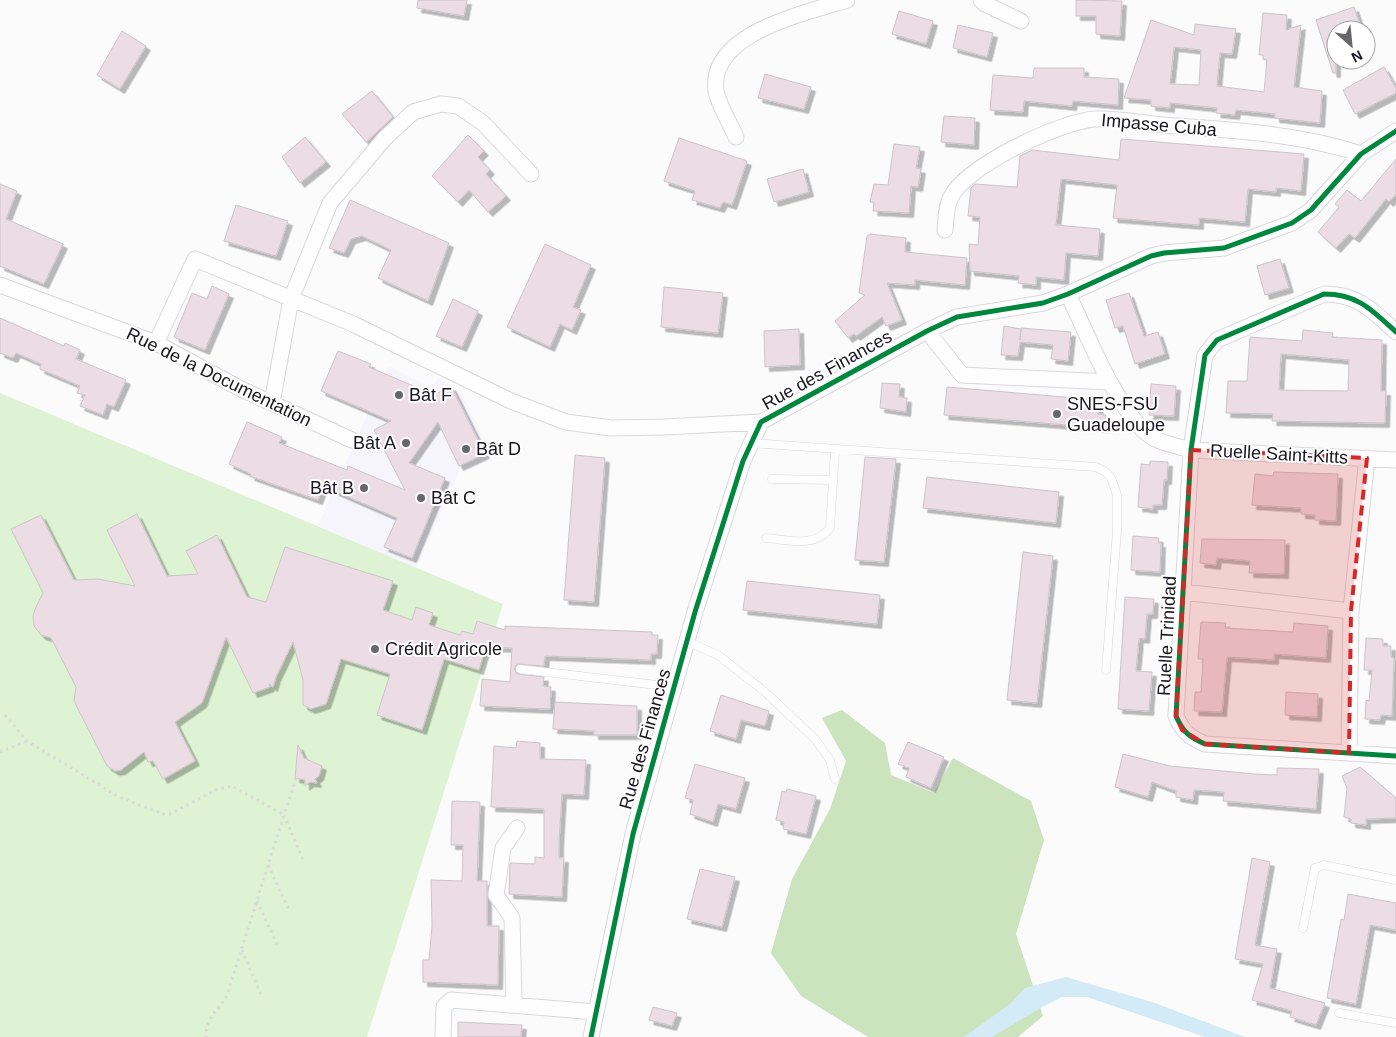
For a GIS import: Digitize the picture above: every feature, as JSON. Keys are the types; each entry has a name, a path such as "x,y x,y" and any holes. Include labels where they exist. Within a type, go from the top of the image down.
{"street":[{"path":"736,137 716,93 717,72 728,52 745,39 777,23 847,0"},
{"path":"981,0 985,4 1020,21"},
{"path":"272,403 291,299 330,203 385,138 413,112 441,104 458,106 483,123 531,174"},
{"name":"Impasse Cuba","path":"945,230 950,196 974,172 1016,146 1045,133 1094,119 1201,128 1325,142 1361,154"},
{"name":"Rue des Finances","path":"590,1037 632,834 686,642 751,443 761,422 927,331 963,316 1033,306 1068,294 1151,256 1164,253 1224,248 1292,223 1311,210 1361,154 1396,131"},
{"path":"156,343 195,259 353,324 511,402 566,422 611,428 761,422"},
{"name":"Rue de la Documentation","path":"0,284 156,343 272,403 352,440"},
{"name":"Ruelle Saint-Kitts","path":"1068,294 1110,382 1142,430 1161,442 1191,450 1396,460"},
{"name":"Ruelle Trinidad","path":"1396,332 1369,308 1343,294 1324,294 1217,340 1205,355 1191,450 1176,716 1182,730 1190,738 1205,744 1396,756"},
{"path":"927,331 962,375 1110,382"},
{"path":"1349,753 1351,611 1367,458"},
{"path":"1183,592 1351,611"},
{"path":"514,1004 512,918 496,895 503,848 517,828"},
{"path":"443,1037 444,1007 448,1001 514,1004 596,1012"}],"lane":[{"path":"751,443 1096,467 1106,472 1112,480 1116,495 1117,531 1106,670"},
{"path":"766,538 813,542 825,535 830,528 835,450"},
{"path":"772,479 833,480"},
{"path":"686,642 718,655 783,709 815,739 830,760 835,779"},
{"path":"520,669 674,687"},
{"path":"1303,928 1316,868 1324,865 1396,880"},
{"path":"1339,1013 1396,1023"}],"path":[{"path":"5,715 27,741 119,798 163,814 170,814 218,789 232,786 284,814 304,862"},
{"path":"0,752 27,741"},
{"path":"206,1037 209,1018 227,995 296,778"},
{"path":"268,864 289,910"},
{"path":"257,900 278,946"},
{"path":"242,949 262,995"}],"highlighted area":[{"path":"1191,450 1367,458 1351,611 1349,753 1205,744 1182,730 1176,716"}],"shaded area":[{"path":"389,366 432,388 438,378 462,394 490,455 459,472 416,567 318,526"}],"green space":[{"path":"0,393 503,604 367,1037 0,1037"},
{"path":"842,710 885,743 891,775 934,793 953,758 1031,801 1044,840 1016,934 1043,1016 1018,1037 868,1037 801,996 771,953 792,879 830,809 846,761 822,718"}],"water":[{"path":"1066,977 1152,1002 1245,1037 1205,1037 1087,997 1062,997 992,1037 964,1037 1010,1004 1025,988"}],"building":[{"path":"418,0 467,0 464,16 417,8"},
{"path":"1076,0 1122,1 1120,36 1096,34 1096,16 1076,16"},
{"path":"1354,7 1359,20 1326,20 1326,51 1316,20"},
{"path":"899,11 933,21 926,44 892,34"},
{"path":"1263,13 1287,15 1286,30 1301,25 1294,87 1322,91 1320,123 1275,118 1275,114 1236,110 1235,115 1216,113 1217,108 1170,103 1170,108 1151,106 1151,100 1124,98 1151,20 1194,35 1195,24 1236,29 1232,54 1220,53 1217,86 1264,92 1267,60 1263,59 1263,55 1259,55","holes":["1174,47 1201,50 1199,85 1170,84"]},
{"path":"958,25 993,33 987,57 953,48"},
{"path":"122,31 146,46 120,89 97,75"},
{"path":"1384,67 1396,88 1396,93 1355,114 1343,90"},
{"path":"1034,68 1084,68 1084,77 1119,79 1118,105 1073,101 1072,106 1024,101 1023,112 990,110 993,75 1033,78"},
{"path":"765,74 811,87 804,109 758,98"},
{"path":"372,91 393,117 366,142 342,114"},
{"path":"944,116 975,118 974,145 941,142"},
{"path":"468,135 484,151 478,157 490,170 486,174 506,196 488,212 469,190 458,202 432,176"},
{"path":"305,137 326,162 300,183 282,157"},
{"path":"679,138 747,161 732,205 723,202 720,208 692,200 695,191 664,181"},
{"path":"1121,139 1304,154 1301,191 1276,188 1276,192 1248,189 1245,222 1199,218 1199,225 1113,218 1117,185 1061,179 1056,225 1100,229 1098,256 1066,253 1064,280 1036,277 1036,285 1018,283 1019,276 970,271 969,244 978,245 980,217 968,216 971,188 975,184 1017,187 1020,156 1032,150 1119,160"},
{"path":"894,144 920,147 916,168 921,169 918,187 911,186 909,213 873,211 874,203 870,202 874,184 888,185"},
{"path":"1396,159 1396,194 1389,202 1386,199 1355,238 1349,234 1336,248 1318,232 1339,207 1335,204 1347,190 1361,201"},
{"path":"803,169 809,192 774,202 767,179"},
{"path":"0,184 17,191 6,219 63,244 44,284 0,266"},
{"path":"350,200 449,243 428,301 378,278 391,250 362,236 351,239 344,253 329,248"},
{"path":"236,205 288,221 276,256 224,241"},
{"path":"870,234 906,238 905,252 967,258 965,285 915,280 915,285 887,283 902,320 886,326 882,317 856,336 854,334 848,338 835,321 865,295 859,293 867,236"},
{"path":"545,244 591,265 573,307 581,310 572,330 560,324 550,347 507,327"},
{"path":"1280,259 1289,288 1265,295 1257,266"},
{"path":"212,286 229,294 205,350 174,337 192,293 207,299"},
{"path":"664,287 723,293 718,333 661,327"},
{"path":"1129,293 1144,336 1158,332 1165,354 1135,364 1123,326 1115,328 1106,300"},
{"path":"453,299 478,311 462,347 436,336"},
{"path":"0,318 64,346 65,343 80,350 76,359 126,380 114,407 107,404 103,415 80,406 85,395 77,393 80,386 40,369 41,364 16,353 13,358 0,353"},
{"path":"1004,326 1071,332 1068,361 1051,359 1053,345 1020,342 1018,356 1001,355"},
{"path":"799,329 800,365 765,367 764,331"},
{"path":"1303,330 1333,333 1332,337 1382,340 1381,391 1386,391 1385,423 1272,421 1273,414 1226,413 1228,381 1247,381 1250,337 1302,341","holes":["1281,354 1349,360 1348,391 1279,390"]},
{"path":"338,351 371,364 369,367 434,395 451,386 485,454 459,466 438,422 409,463 445,478 412,558 384,547 397,518 323,486 318,500 250,476 251,474 229,464 247,422 282,437 279,443 347,470 348,466 405,490 374,430 391,421 321,391"},
{"path":"882,383 900,384 899,397 907,398 906,412 880,408"},
{"path":"1151,384 1176,386 1174,416 1149,415"},
{"path":"947,387 1099,400 1098,414 1106,415 1105,428 944,415"},
{"path":"575,455 605,458 594,602 564,600"},
{"path":"865,457 896,459 884,562 855,560"},
{"path":"1150,461 1168,462 1162,505 1153,505 1153,509 1138,507 1141,464 1150,465"},
{"path":"1274,472 1338,474 1336,521 1315,520 1315,515 1301,514 1301,508 1252,505 1255,474 1273,476"},
{"path":"927,477 1059,492 1056,523 923,508"},
{"name":"Crédit Agricole","path":"137,514 167,576 198,574 186,551 217,535 247,597 266,602 285,547 393,581 383,610 412,620 416,607 433,613 429,625 460,635 462,631 473,634 477,621 505,630 505,626 652,632 652,635 658,635 657,654 651,654 651,660 545,656 544,666 517,664 514,669 517,674 544,677 543,686 551,687 550,709 480,706 482,679 510,682 512,648 486,647 479,670 444,659 422,730 377,715 390,674 341,659 326,704 311,709 303,705 303,680 293,642 273,687 269,684 270,687 253,693 226,637 202,703 175,722 195,761 163,779 153,761 148,762 144,752 121,770 115,771 107,766 74,701 76,687 51,638 41,635 34,626 33,616 43,593 11,529 41,515 74,580 98,579 135,586 107,530"},
{"path":"1133,536 1159,538 1158,543 1161,543 1160,572 1131,570"},
{"path":"1202,539 1285,540 1284,574 1249,573 1250,561 1217,558 1216,565 1200,563"},
{"path":"1023,552 1053,556 1037,703 1007,700"},
{"path":"747,581 880,595 877,624 743,610"},
{"path":"1125,597 1154,599 1153,614 1147,614 1145,639 1139,638 1136,671 1152,672 1149,711 1118,709"},
{"path":"1201,622 1226,623 1225,628 1293,632 1294,623 1328,626 1326,658 1274,654 1274,660 1227,657 1222,712 1194,711 1195,692 1201,692 1203,659 1198,659"},
{"path":"1366,638 1383,639 1383,646 1391,646 1391,657 1394,658 1392,716 1381,715 1380,720 1365,719 1366,700 1369,701 1372,670 1364,670"},
{"path":"1286,692 1318,694 1317,717 1285,715"},
{"path":"721,695 769,711 765,726 741,720 736,739 710,731"},
{"path":"555,702 637,706 637,735 594,735 594,731 553,729"},
{"path":"517,741 540,743 540,759 586,760 584,795 562,794 559,858 564,858 562,897 509,894 510,863 535,864 535,857 544,858 544,809 491,807 494,746 516,748"},
{"path":"908,742 944,757 931,788 906,777 909,768 898,764"},
{"path":"298,745 304,758 322,766 319,776 315,779 317,783 310,782 305,786 305,780 295,778"},
{"path":"1123,754 1170,766 1255,774 1277,775 1277,768 1319,769 1316,809 1223,801 1224,792 1194,790 1193,800 1176,797 1176,791 1152,782 1148,797 1115,787"},
{"path":"695,764 745,778 736,809 718,804 713,822 690,814 693,800 685,798"},
{"path":"1360,767 1396,798 1396,818 1366,819 1366,825 1351,823 1351,819 1344,817 1347,788 1342,776"},
{"path":"787,789 816,796 806,834 783,829 784,822 776,820 782,791 786,792"},
{"path":"452,801 480,802 477,881 487,881 487,926 499,926 498,985 423,982 423,960 429,960 432,926 431,880 462,881 463,845 451,845"},
{"path":"1252,858 1270,862 1255,945 1277,949 1270,988 1325,1003 1316,1025 1290,1017 1292,1011 1252,1000 1263,964 1235,959"},
{"path":"700,869 735,877 722,927 687,919"},
{"path":"1348,894 1396,903 1396,930 1370,925 1356,1004 1327,998 1341,919 1344,920"},
{"path":"653,1007 677,1013 672,1026 649,1020"},
{"path":"458,1022 522,1025 521,1037 458,1037"}],"cycle path":[{"path":"591,1037 633,834 695,612 743,461 761,422 927,331 957,317 1043,303 1068,294 1151,256 1164,253 1224,248 1292,223 1311,210 1361,154 1396,131"},
{"path":"1396,332 1372,310 1355,300 1324,294 1217,340 1205,355 1191,450 1176,716 1187,733 1205,744 1396,756"}],"place":[{"name":"Bât F","path":"399,395"},
{"name":"SNES-FSU Guadeloupe","path":"1057,414"},
{"name":"Bât A","path":"406,443"},
{"name":"Bât D","path":"466,449"},
{"name":"Bât B","path":"364,488"},
{"name":"Bât C","path":"421,498"},
{"name":"Crédit Agricole","path":"375,649"}]}
